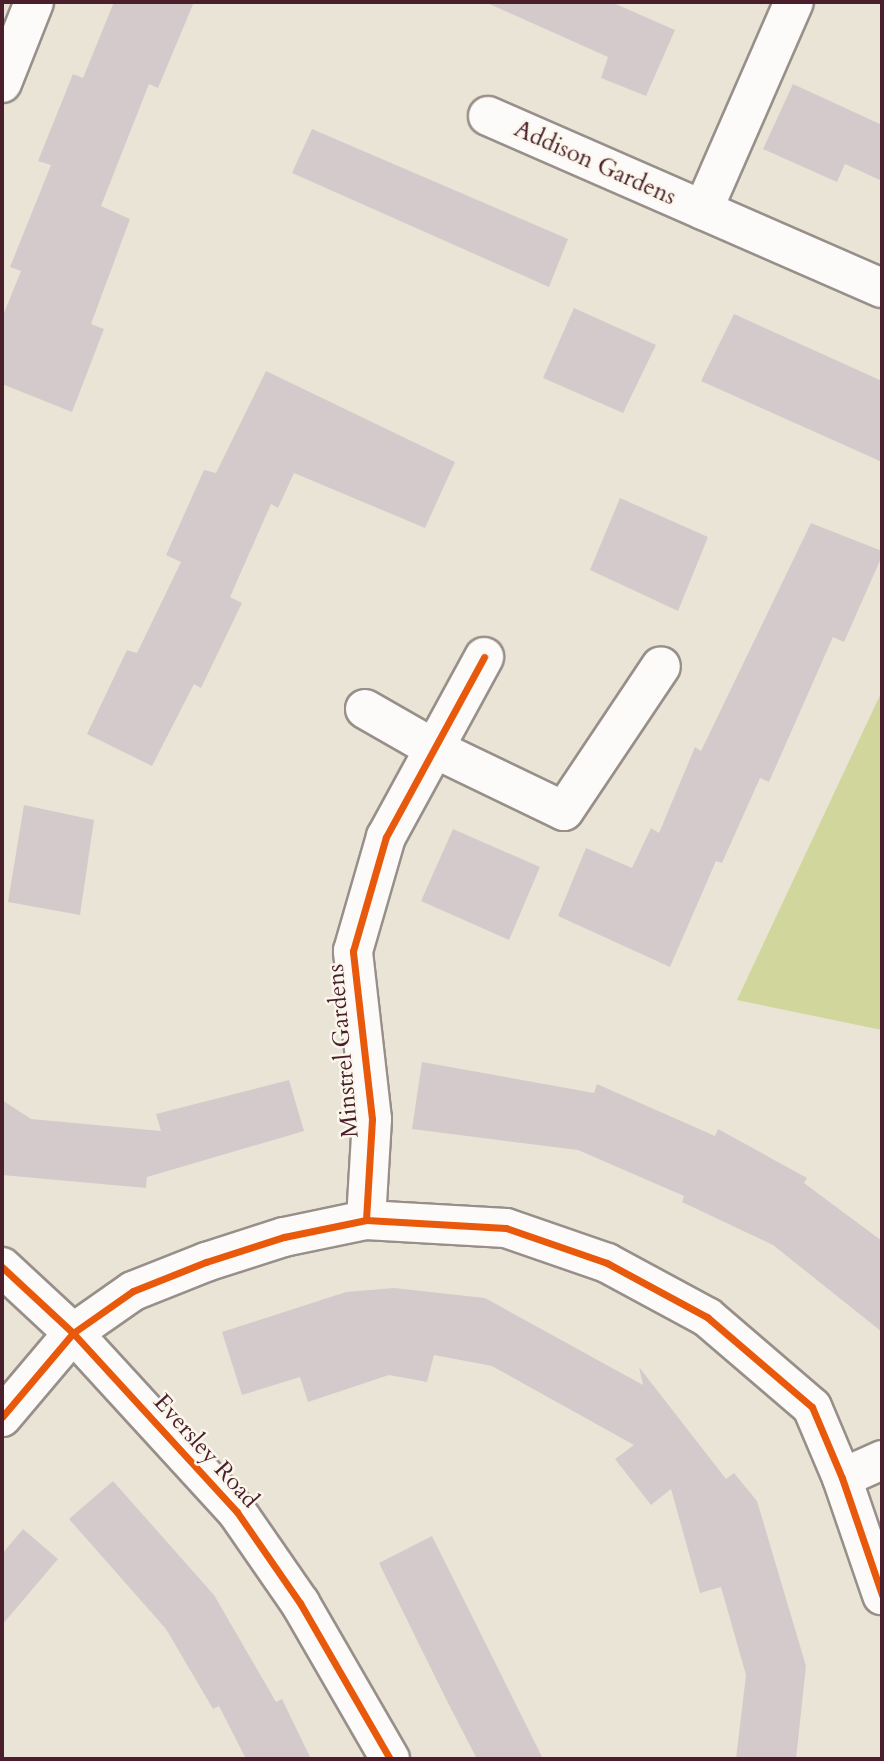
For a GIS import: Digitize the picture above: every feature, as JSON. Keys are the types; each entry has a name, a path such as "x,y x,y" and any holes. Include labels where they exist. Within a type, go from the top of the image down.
{"street":[{"path":"2,83 34,2"},
{"name":"Addison Gardens","path":"703,210 794,2"},
{"name":"Addison Gardens","path":"488,116 882,288"},
{"name":"Minstrel Gardens","path":"366,1220 372,1119 353,951 386,837 484,656"},
{"path":"365,709 433,748 564,811 661,666"},
{"path":"2,1417 73,1333 133,1291 206,1262 284,1237 366,1220 506,1228 607,1262 708,1317 812,1407 842,1478 882,1595"},
{"name":"Eversley Road","path":"2,1267 73,1333 237,1512 300,1603 390,1759"},
{"path":"842,1478 882,1460"}],"green space":[{"path":"882,691 882,1030 737,1000"}],"building":[{"path":"114,2 194,2 158,88 149,84 101,206 130,219 91,324 104,329 72,412 2,384 2,318 21,271 10,267 51,165 38,161 73,74 83,78"},
{"path":"485,2 611,2 675,30 646,96 601,78 608,57"},
{"path":"793,84 882,125 882,181 845,164 837,182 763,149"},
{"path":"312,129 568,239 549,287 292,173"},
{"path":"574,308 656,345 623,413 543,378"},
{"path":"734,314 882,381 882,462 701,381"},
{"path":"266,371 455,462 425,528 294,473 278,508 271,504 230,597 242,603 201,688 194,684 152,766 87,734 127,650 137,653 181,562 166,555 204,470 216,473"},
{"path":"620,498 708,537 678,611 590,570"},
{"path":"811,523 882,551 882,556 844,642 833,637 769,782 760,778 722,863 716,861 670,967 558,916 586,848 632,868 651,828 659,833 695,747 701,751"},
{"path":"24,805 94,820 80,915 8,902"},
{"path":"453,829 540,867 509,940 421,901"},
{"path":"422,1062 594,1093 597,1084 715,1136 718,1129 807,1178 804,1183 882,1241 882,1332 773,1245 682,1202 684,1196 578,1150 412,1129"},
{"path":"289,1080 304,1131 147,1177 146,1188 2,1175 2,1100 31,1119 161,1131 156,1114"},
{"path":"394,1288 485,1298 643,1385 639,1367 726,1479 734,1473 757,1501 806,1666 796,1759 736,1759 746,1675 721,1587 700,1593 671,1489 651,1505 615,1459 634,1445 492,1366 434,1355 427,1382 389,1375 308,1402 300,1377 242,1395 222,1332 346,1292"},
{"path":"113,1481 214,1595 276,1702 282,1699 311,1759 246,1759 219,1706 213,1709 166,1629 69,1519"},
{"path":"23,1529 58,1559 2,1625 2,1554"},
{"path":"432,1536 543,1759 477,1759 447,1701 379,1563"}],"cycle path":[{"path":"366,1220 372,1119 353,951 386,837 484,657"},
{"path":"2,1417 73,1333 133,1291 206,1262 284,1237 366,1220 506,1228 607,1263 707,1317 812,1407 842,1478 882,1595"},
{"path":"2,1267 73,1333 237,1512 300,1603 390,1759"}]}
